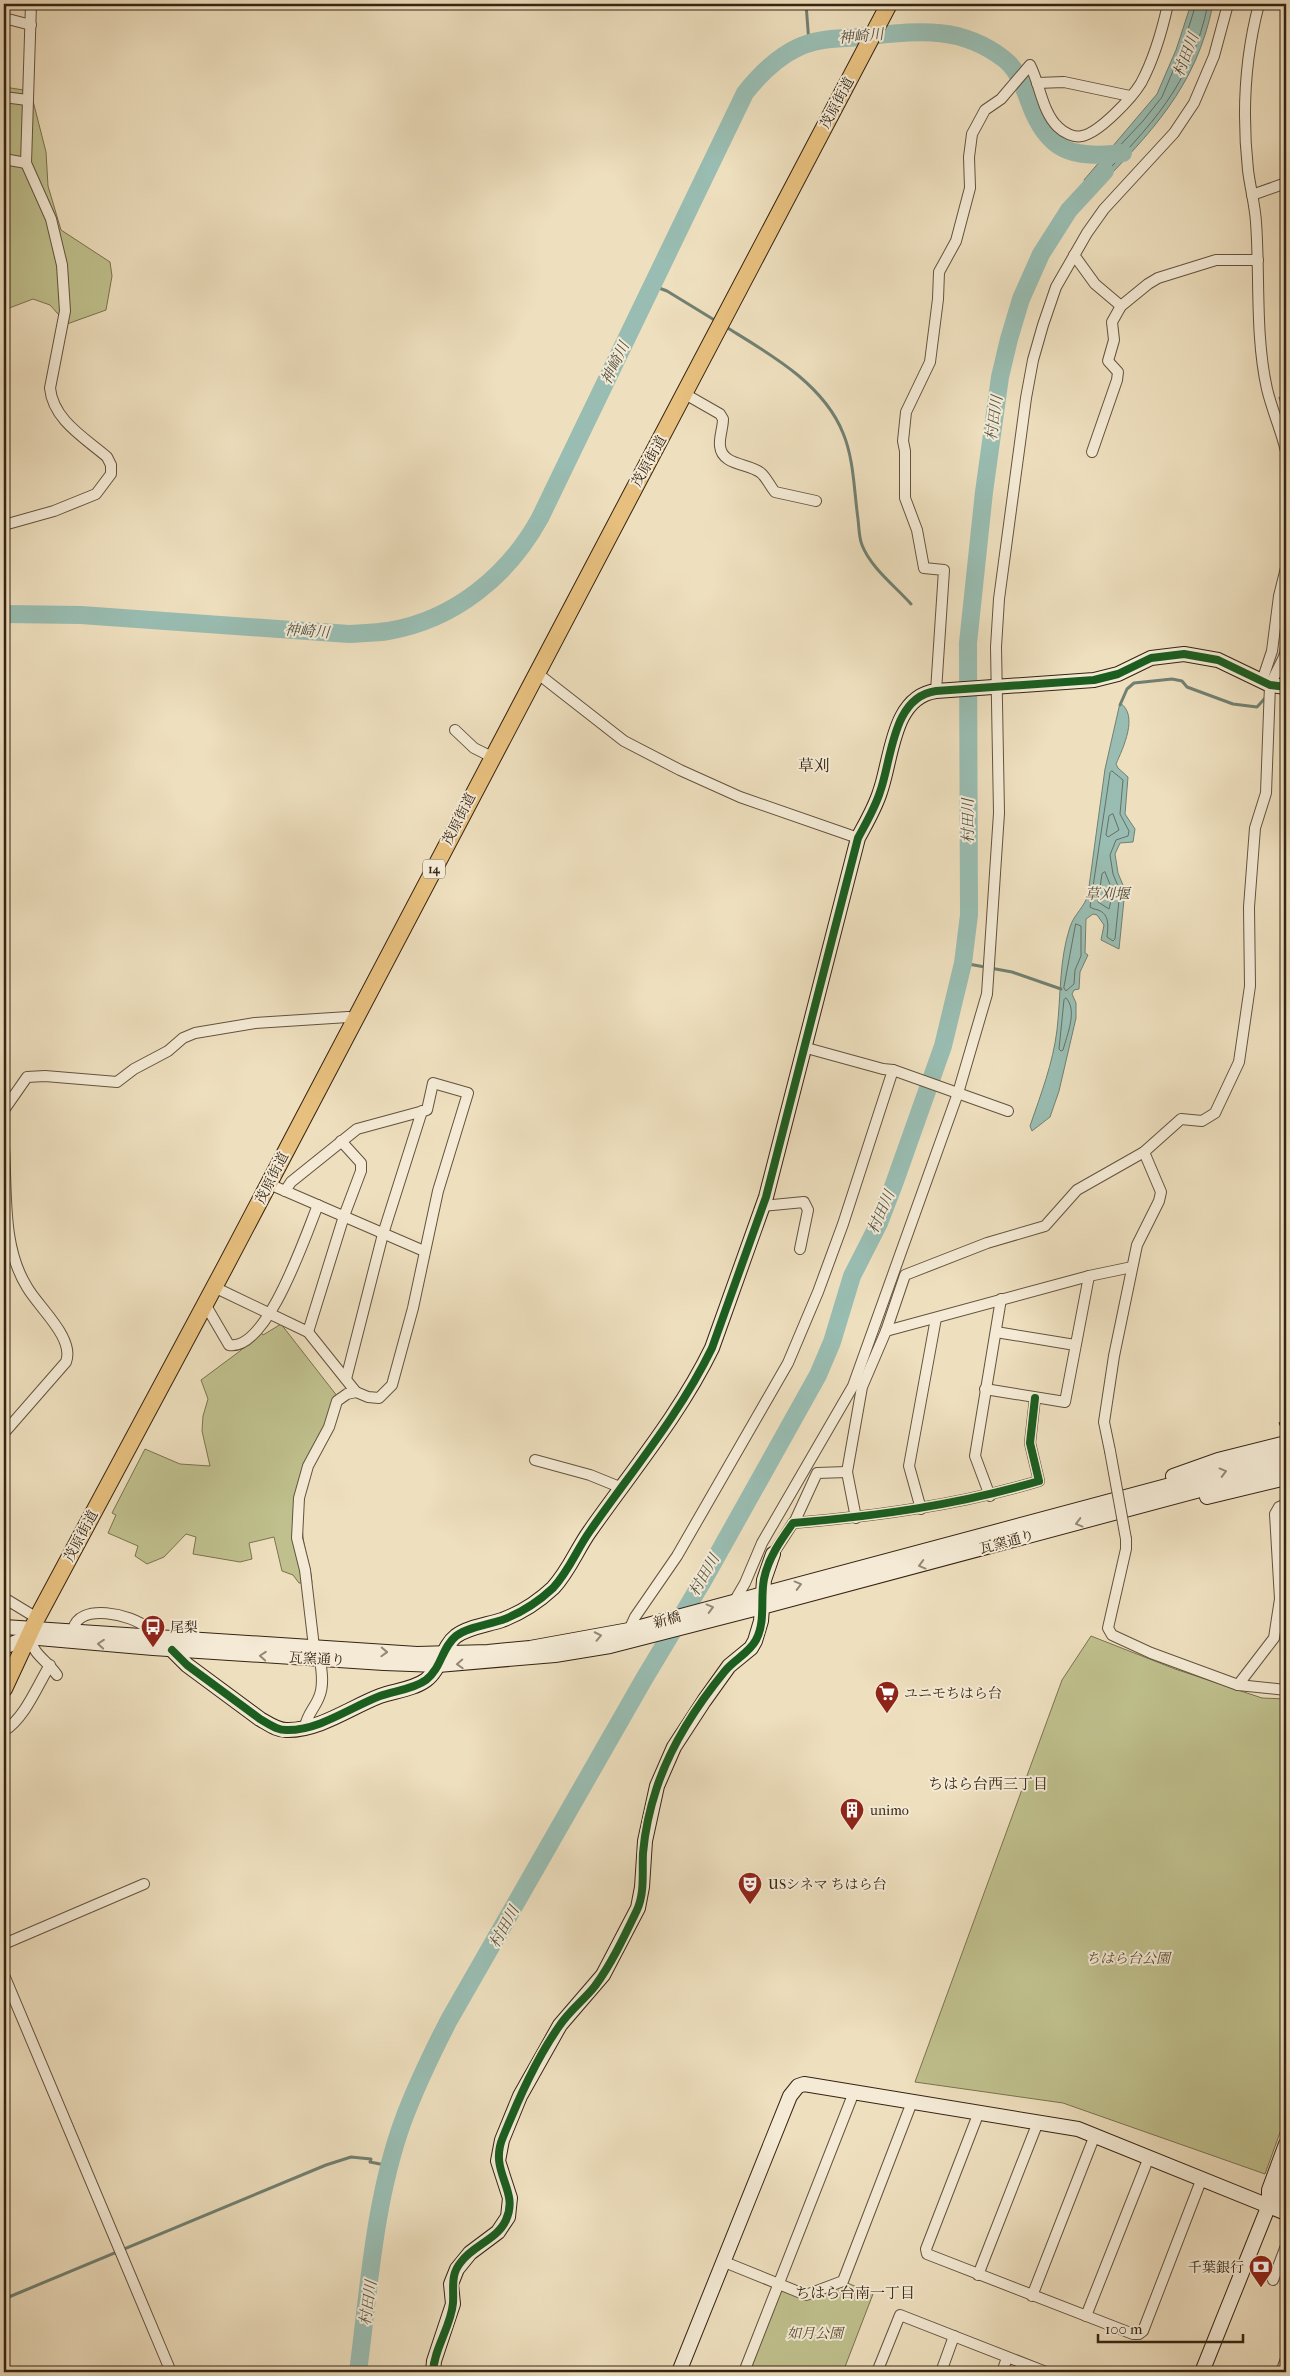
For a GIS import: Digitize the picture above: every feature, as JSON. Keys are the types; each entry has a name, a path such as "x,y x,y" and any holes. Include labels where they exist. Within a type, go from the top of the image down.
{"main road":[{"name":"茂原街道","path":"4,1689 33,1628 269,1184 353,1020 685,394 889,4"}],"street":[{"path":"4,525 54,511 96,494 111,474 111,465 107,457 60,417 51,399 50,388 65,311 62,266 51,219 26,163 31,4"},
{"path":"936,692 944,570 924,568 917,530 905,498 905,452 903,441 906,412 930,362 938,299 938,277 956,241 970,188 969,157 972,134 985,110 1001,99 1030,65 1050,117 1057,126 1065,132 1079,137 1097,129 1130,96 1140,83 1161,36 1168,4"},
{"path":"731,1608 745,1583 762,1543 853,1386 958,1093 988,994 999,813 996,647 999,599 1033,360 1056,287 1074,255 1104,209 1161,149 1194,103 1214,56 1228,4"},
{"path":"1259,4 1252,30 1245,118 1258,260 1262,357 1267,390 1286,451"},
{"path":"4,18 31,25"},
{"path":"1037,83 1064,82 1130,96"},
{"path":"4,97 27,100"},
{"path":"4,159 26,163"},
{"path":"1252,195 1286,183"},
{"path":"1074,255 1095,284 1122,306"},
{"path":"1092,452 1117,380 1118,372 1108,361 1114,340 1112,322 1122,306 1158,278 1216,260 1258,260"},
{"path":"685,394 720,414 723,419 720,446 725,456 732,462 754,468 762,474 774,492 816,501"},
{"path":"856,1518 847,1472 862,1388 886,1331 905,1275 987,1243 1046,1226 1077,1190 1144,1152 1181,1120 1202,1121 1215,1114 1238,1062 1250,986 1249,907 1255,828 1266,793 1266,683 1279,596 1286,568"},
{"path":"1266,683 1286,653"},
{"path":"172,1650 187,1665 272,1727 286,1731 305,1727 420,1683 430,1676 455,1637 465,1631 504,1619 525,1610 553,1587 700,1372 719,1328 762,1206 858,838 880,794 899,723 908,706 918,696 936,692 998,686 1099,679 1151,658 1184,654 1218,660 1266,683 1286,687"},
{"path":"537,673 624,741 664,762 740,797 858,838"},
{"path":"455,730 474,748 492,757"},
{"path":"4,1110 27,1077 45,1076 117,1082 134,1069 168,1051 183,1038 195,1033 255,1023 348,1017 353,1020"},
{"path":"803,1046 893,1070 1008,1111"},
{"path":"629,1635 635,1618 677,1556 788,1363 840,1233 893,1070"},
{"path":"214,1287 308,1332 356,1392 368,1397 379,1398 392,1385 413,1308 438,1191 468,1094 433,1083 427,1110 357,1129 292,1182 285,1191"},
{"path":"346,1379 383,1234 422,1111"},
{"path":"308,1332 344,1216 361,1171 361,1163 341,1141"},
{"path":"4,1148 12,1254 27,1288 67,1342 69,1355 66,1362 4,1433"},
{"path":"1144,1152 1161,1192 1159,1201 1137,1245 1114,1356 1104,1422 1126,1539 1126,1549 1108,1628 1112,1635 1151,1653 1238,1685 1286,1690"},
{"path":"269,1184 424,1251"},
{"path":"762,1206 804,1202 808,1210 800,1249"},
{"path":"205,1304 225,1341 230,1345 236,1346 252,1337 271,1314 318,1205"},
{"path":"886,1331 1089,1276 1132,1267"},
{"path":"985,1389 1065,1402 1089,1276"},
{"path":"990,1496 975,1456 1001,1299"},
{"path":"921,1510 909,1466 936,1318"},
{"path":"996,1332 1075,1345"},
{"path":"305,1727 306,1719 320,1696 322,1673 317,1654 305,1570 297,1538 299,1498 308,1466 329,1428 337,1401 347,1394 356,1392"},
{"path":"794,1523 921,1510 990,1496 1039,1481 1030,1443 1035,1398"},
{"path":"1286,1443 1218,1460 1139,1488 1125,1504 1147,1513 1286,1478"},
{"name":"瓦窯通り","path":"1125,1504 1286,1454"},
{"path":"535,1460 590,1475 622,1488"},
{"name":"瓦窯通り","path":"731,1608 1125,1504 1286,1467"},
{"path":"433,2372 434,2361 453,2304 451,2284 457,2269 470,2253 498,2232 508,2217 510,2198 498,2161 502,2140 520,2096 560,2025 603,1975 638,1908 642,1887 645,1841 657,1786 674,1747 729,1666 751,1648 756,1641 759,1632 766,1571 773,1554 794,1523 817,1473 847,1472"},
{"path":"1238,1685 1274,1638 1280,1599 1275,1514 1279,1507 1286,1504"},
{"path":"4,1598 33,1628 33,1651 50,1666 57,1676"},
{"name":"新橋","path":"629,1635 731,1608"},
{"path":"73,1630 78,1619 95,1614 113,1614 140,1623 147,1628 146,1637"},
{"name":"瓦窯通り","path":"4,1627 73,1630 317,1654"},
{"path":"4,1647 33,1628"},
{"name":"瓦窯通り","path":"4,1636 33,1628 172,1650 441,1659 522,1659 610,1646 629,1635"},
{"path":"4,1731 12,1725 24,1709 50,1666"},
{"path":"4,1944 144,1884"},
{"path":"4,1975 171,2372"},
{"path":"679,2372 722,2261 793,2091 804,2084 1078,2129 1286,2213"},
{"path":"744,2372 854,2092"},
{"path":"722,2261 806,2295 843,2281 912,2102"},
{"path":"979,2112 926,2249 932,2258 1134,2334 1139,2334 1143,2331 1202,2178"},
{"path":"978,2275 1038,2122"},
{"path":"1032,2296 1095,2135"},
{"path":"1269,2205 1269,2190 1286,2144"},
{"path":"1086,2316 1149,2157"},
{"path":"1202,2372 1269,2205 1279,2194 1286,2174"},
{"path":"1273,2280 1284,2260 1286,2246"},
{"path":"877,2372 900,2315 1046,2372"},
{"path":"941,2372 954,2336"},
{"path":"1002,2372 1007,2358"},
{"path":"1281,2372 1286,2359"}],"green space":[{"path":"4,87 24,90 32,97 46,152 48,186 61,230 110,262 112,276 106,310 67,324 50,305 33,299 4,310"},
{"path":"281,1324 341,1401 333,1427 313,1464 304,1500 303,1537 312,1583 299,1583 293,1575 282,1571 274,1537 249,1543 252,1559 240,1562 193,1554 196,1537 186,1534 164,1557 147,1564 135,1556 138,1546 108,1533 116,1515 112,1513 145,1449 180,1464 210,1466 202,1431 203,1416 208,1399 201,1380 240,1351 260,1331 263,1335"},
{"name":"ちはら台公園","path":"1091,1636 1175,1669 1262,1698 1286,1699 1286,2116 1265,2174 1063,2103 915,2082 1062,1680"},
{"name":"如月公園","path":"843,2281 873,2294 843,2372 744,2372 779,2284 806,2295"}],"water":[{"path":"1191,4 1213,4 1195,61 1183,85 1152,129 1093,193 1084,180 1157,94 1176,50"},
{"name":"草刈堰","path":"1120,703 1126,708 1129,723 1128,732 1116,764 1128,777 1125,814 1135,829 1133,842 1120,843 1115,854 1118,873 1125,890 1119,949 1101,940 1104,925 1097,915 1093,914 1086,919 1085,953 1088,955 1080,972 1079,989 1074,990 1072,994 1076,1003 1076,1018 1059,1091 1050,1117 1032,1131 1030,1126 1053,1054 1066,940 1072,922 1088,894 1105,769"}],"waterway":[{"path":"806,4 809,43"},
{"name":"神崎川","path":"4,614 81,615 349,634 373,633 412,625 435,617 457,606 477,592 512,559 540,518 745,93 769,67 783,56 806,44 828,39 916,32 952,35 969,40 987,48 1009,63 1022,83 1036,118 1053,141 1076,153 1089,155 1123,153"},
{"name":"村田川","path":"358,2372 374,2245 385,2182 403,2121 430,2057 449,2020 644,1679 704,1579 818,1375 832,1342 852,1276 879,1223 943,1046 963,963 969,915 968,643 984,492 1000,377 1021,299 1041,254 1069,210 1105,171"},
{"path":"651,285 667,291 716,321"},
{"path":"726,327 793,371 822,399 834,415 847,443 862,545 877,569 911,604"},
{"path":"1280,398 1286,414"},
{"path":"1280,654 1286,624"},
{"path":"1120,705 1127,689 1134,683 1172,679 1182,681 1187,687 1233,704 1257,707 1267,696"},
{"path":"963,963 1012,972 1061,989"},
{"path":"4,2299 326,2165 351,2157 371,2159 370,2162 390,2166"}],"railway":[{"path":"1279,1424 1286,1422"}],"cycle path":[{"path":"172,1650 187,1665 260,1719 281,1729 300,1729 324,1722 380,1696 421,1683 435,1670 451,1641 456,1636 466,1630 502,1620 523,1610 541,1598 559,1581 590,1531 655,1442 685,1396 712,1348 766,1197 858,838 878,798 896,731 910,705 921,696 936,691 1094,680 1118,674 1151,658 1184,654 1218,660 1270,685 1286,687"},
{"path":"433,2372 436,2354 452,2312 455,2272 466,2256 497,2233 506,2220 509,2199 501,2171 499,2149 509,2122 543,2051 564,2020 591,1991 601,1977 618,1949 637,1910 642,1889 646,1828 654,1795 663,1771 686,1726 705,1697 725,1671 756,1640 762,1618 764,1579 772,1557 780,1543 793,1523 855,1517 948,1503 1039,1481 1030,1443 1035,1398"}],"place":[{"name":"尾梨","path":"153,1648"},
{"name":"ユニモちはら台","path":"887,1714"},
{"name":"unimo","path":"852,1831"},
{"name":"USシネマ ちはら台","path":"750,1905"},
{"name":"千葉銀行","path":"1261,2288"}],"district":[{"name":"草刈","path":"814,765"},
{"name":"ちはら台西三丁目","path":"988,1784"},
{"name":"ちはら台南一丁目","path":"855,2293"}]}
